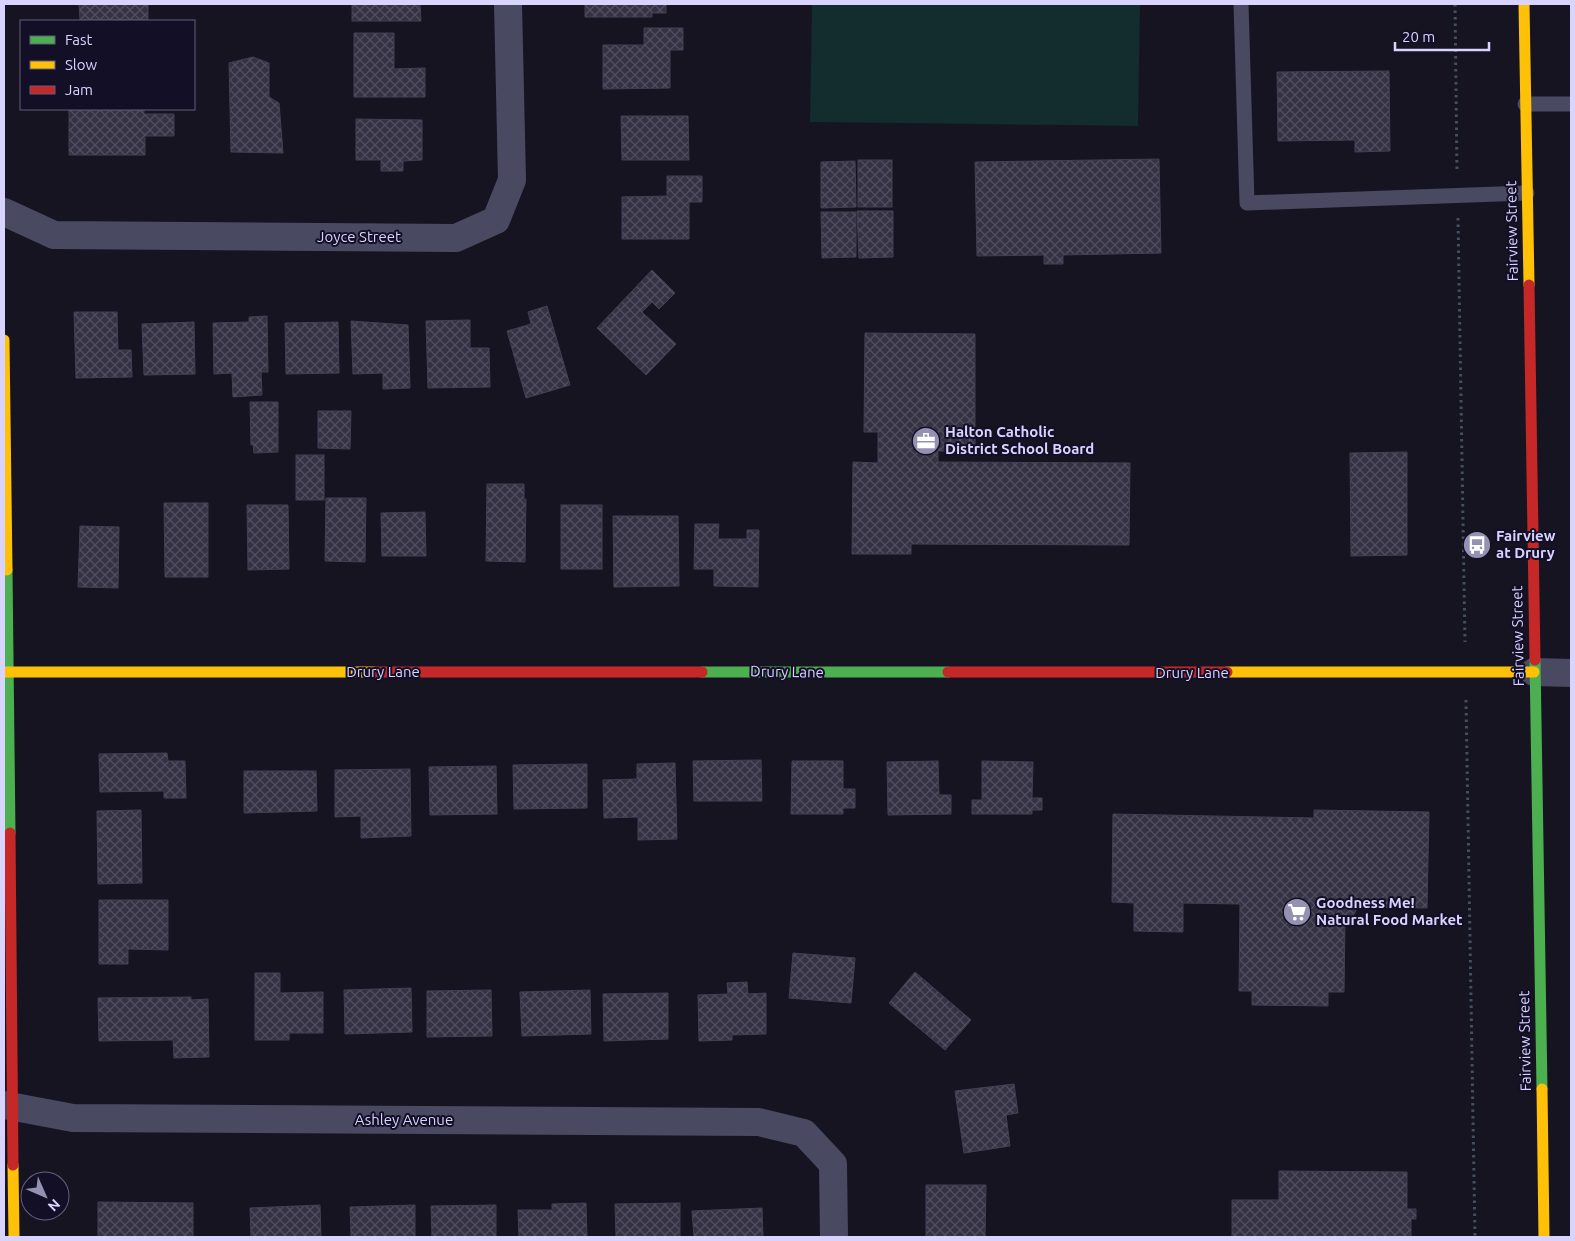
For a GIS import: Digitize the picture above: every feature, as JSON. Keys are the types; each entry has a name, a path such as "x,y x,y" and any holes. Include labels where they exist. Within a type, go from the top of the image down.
{"street":[{"name":"Joyce Street","path":"4,212 54,235 456,238 496,220 512,180 508,4"},
{"name":"Fairview Street","path":"1524,4 1544,1237"},
{"path":"4,340 7,1106 14,1237"},
{"name":"Drury Lane","path":"6,672 1571,672"},
{"name":"Ashley Avenue","path":"7,1106 73,1118 759,1122 804,1133 832,1164 834,1237"}],"lane":[{"path":"1241,4 1247,203 1527,193"},
{"path":"1525,104 1571,104"}],"path":[{"path":"1455,4 1475,1237"}],"green space":[{"path":"812,4 1140,4 1138,126 810,122"}],"building":[{"path":"79,4 148,4 148,20 80,20"},
{"path":"352,4 420,4 421,21 352,21"},
{"path":"585,4 666,4 666,13 652,13 652,17 585,17"},
{"path":"644,28 683,28 683,50 670,50 670,88 603,89 603,45 644,45"},
{"path":"354,33 394,33 394,69 425,68 425,97 354,97"},
{"path":"253,57 269,63 269,97 279,103 283,153 231,152 229,63"},
{"path":"1389,71 1390,151 1355,152 1355,140 1278,141 1277,72"},
{"path":"69,110 144,110 144,114 174,114 174,136 145,136 145,155 69,155"},
{"path":"621,116 688,116 689,160 622,160"},
{"path":"356,119 422,120 422,160 403,161 403,171 381,171 381,160 356,160"},
{"path":"1159,159 1161,253 1063,255 1063,264 1044,264 1044,255 977,256 975,162"},
{"path":"858,160 892,160 892,207 858,207"},
{"path":"855,161 856,207 821,208 821,162"},
{"path":"667,176 702,176 702,202 689,202 689,239 622,239 622,197 667,196"},
{"path":"857,211 893,211 893,257 859,258"},
{"path":"821,212 856,212 856,257 822,258"},
{"path":"652,270 675,293 659,309 652,302 642,312 676,344 646,375 597,328"},
{"path":"547,306 570,385 526,398 507,331 531,324 528,312"},
{"path":"74,312 117,312 118,350 131,350 132,377 76,378"},
{"path":"267,316 268,372 261,372 262,395 233,397 232,373 214,374 213,323 249,322 249,317"},
{"path":"470,320 470,348 489,348 490,387 428,388 426,321"},
{"path":"351,321 408,325 410,388 383,389 383,373 353,374"},
{"path":"194,322 195,374 144,375 142,324"},
{"path":"338,322 339,373 286,374 285,323"},
{"name":"Halton Catholic District School Board","path":"865,333 975,334 975,451 938,451 938,462 1130,463 1129,545 911,544 911,554 852,554 853,462 878,463 878,432 864,432"},
{"path":"250,402 278,402 278,452 254,453 253,444 251,445"},
{"path":"318,411 351,411 350,449 318,448"},
{"path":"1407,452 1407,555 1351,556 1350,453"},
{"path":"296,455 324,455 324,500 296,500"},
{"path":"487,484 524,484 524,499 526,499 525,562 486,561"},
{"path":"326,498 366,498 365,562 325,561"},
{"path":"164,503 208,503 208,577 165,577"},
{"path":"247,505 288,505 289,569 248,570"},
{"path":"561,505 602,505 602,569 561,569"},
{"path":"425,512 426,556 382,556 381,513"},
{"path":"613,516 678,516 679,586 614,587"},
{"path":"695,524 719,524 718,539 747,539 747,530 759,530 758,587 714,586 714,569 694,569"},
{"path":"80,526 119,527 118,588 78,587"},
{"path":"167,753 168,761 185,761 186,798 164,798 164,791 100,792 99,754"},
{"path":"761,760 762,801 694,801 693,761"},
{"path":"792,761 843,761 843,789 855,789 855,808 843,808 843,814 791,814"},
{"path":"938,761 939,795 951,795 951,814 888,815 887,762"},
{"path":"982,761 1033,762 1032,798 1042,798 1042,810 1032,810 1032,814 972,814 972,800 982,800"},
{"path":"675,763 677,839 638,840 638,817 604,818 603,780 637,779 637,764"},
{"path":"587,764 587,808 514,809 513,765"},
{"path":"496,766 497,814 430,815 429,767"},
{"path":"410,769 411,836 361,838 361,816 335,817 335,770"},
{"path":"244,771 316,771 317,811 244,813"},
{"path":"141,810 142,883 98,884 97,811"},
{"name":"Goodness Me! Natural Food Market","path":"1314,810 1429,812 1427,908 1358,907 1353,916 1345,919 1344,992 1328,992 1328,1006 1252,1005 1252,991 1239,991 1240,904 1183,903 1183,932 1134,931 1134,903 1112,902 1113,814 1314,818"},
{"path":"99,900 168,900 168,950 128,949 128,964 99,964"},
{"path":"793,953 855,958 851,1003 789,998"},
{"path":"915,972 971,1020 945,1050 889,1003"},
{"path":"255,973 280,973 280,993 323,992 323,1033 289,1033 289,1040 255,1040"},
{"path":"747,982 748,994 766,993 766,1034 732,1035 732,1040 699,1041 698,995 728,994 727,983"},
{"path":"411,988 412,1032 345,1034 344,990"},
{"path":"491,990 492,1036 427,1037 427,991"},
{"path":"590,990 591,1034 522,1036 520,992"},
{"path":"668,993 668,1039 604,1041 603,994"},
{"path":"191,997 191,1000 208,999 209,1057 174,1058 173,1040 99,1041 98,998"},
{"path":"1014,1084 1018,1113 1006,1115 1010,1146 964,1153 955,1091"},
{"path":"1279,1171 1407,1172 1407,1209 1416,1209 1416,1219 1411,1219 1411,1237 1232,1237 1232,1200 1279,1200"},
{"path":"926,1185 986,1185 985,1237 926,1237"},
{"path":"98,1202 193,1203 193,1237 98,1237"},
{"path":"586,1203 587,1237 519,1237 518,1210 552,1210 552,1204"},
{"path":"680,1203 680,1237 616,1237 615,1204"},
{"path":"320,1205 321,1237 251,1237 250,1208"},
{"path":"415,1205 415,1237 351,1237 350,1207"},
{"path":"496,1205 496,1237 432,1237 431,1206"},
{"path":"762,1208 763,1237 694,1237 692,1211"}],"traffic: fast":[{"path":"7,570 10,833"},
{"path":"1535,660 1542,1089"},
{"path":"702,672 948,672"}],"traffic: slow":[{"path":"1524,4 1529,285"},
{"path":"4,340 7,570"},
{"path":"4,672 374,672"},
{"path":"1227,672 1534,672"},
{"path":"1542,1089 1544,1237"},
{"path":"13,1165 14,1237"}],"traffic: jam":[{"path":"1529,285 1535,660"},
{"path":"374,672 702,672"},
{"path":"948,672 1227,672"},
{"path":"10,833 13,1165"}],"place":[{"name":"Halton Catholic District School Board","path":"926,441"},
{"name":"Fairview at Drury","path":"1477,545"},
{"name":"Goodness Me! Natural Food Market","path":"1297,912"}]}
